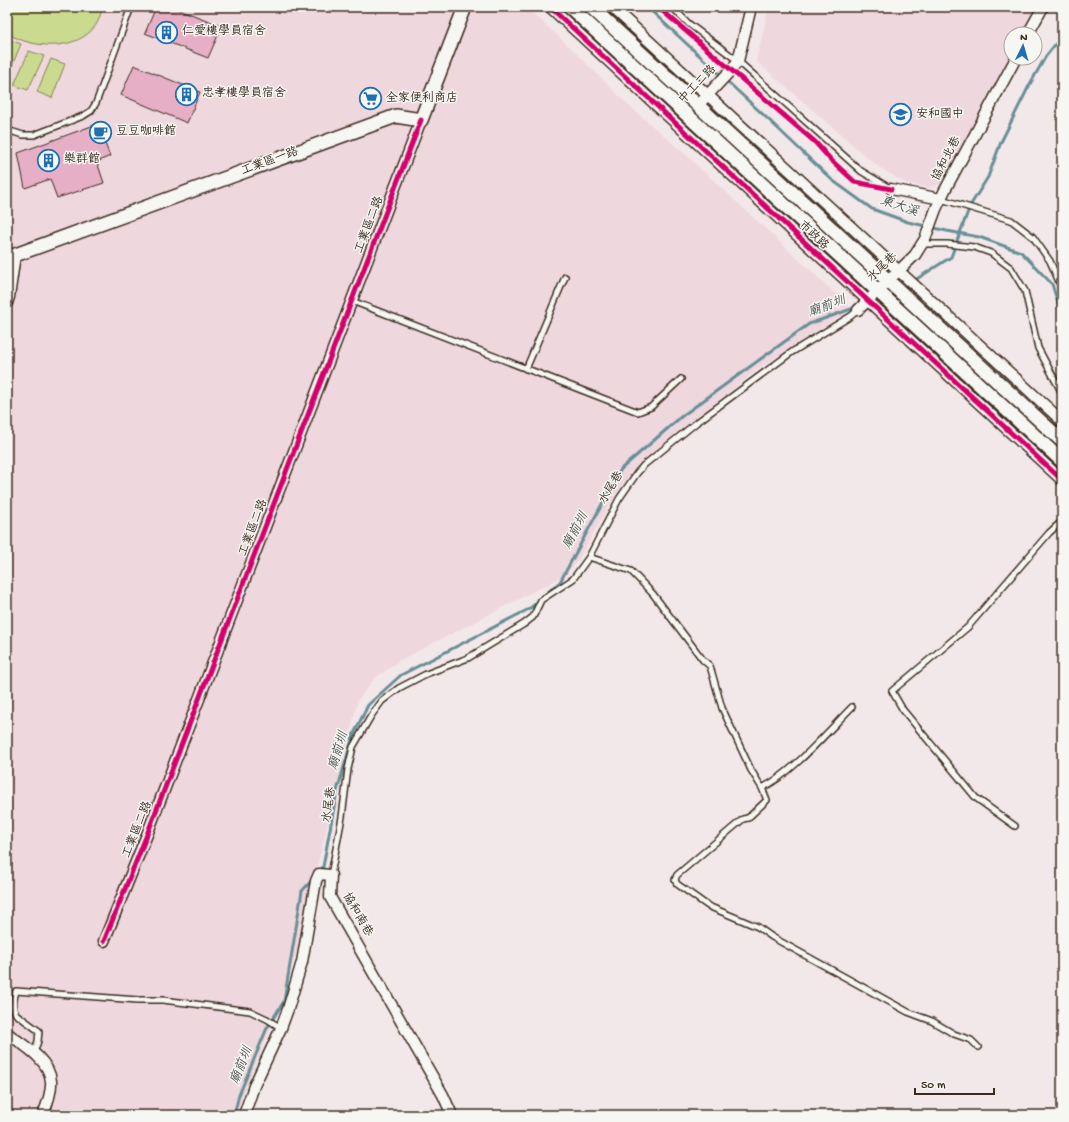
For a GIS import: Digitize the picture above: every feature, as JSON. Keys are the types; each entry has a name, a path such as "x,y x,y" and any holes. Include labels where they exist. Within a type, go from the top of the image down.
{"street":[{"path":"421,120 465,7"},
{"name":"市政路","path":"550,7 674,129 868,301 1062,480"},
{"name":"市政路","path":"570,7 1062,461"},
{"name":"市政路","path":"591,7 1062,441"},
{"path":"612,7 1062,421"},
{"name":"中工二路","path":"674,129 732,70 738,61 751,7"},
{"path":"1032,26 1043,7"},
{"name":"協和北巷","path":"924,242 936,209 1012,66"},
{"name":"工業區一路","path":"11,257 396,116 421,120"},
{"name":"工業區二路","path":"104,941 154,817 421,120"},
{"path":"891,189 941,199"},
{"name":"水尾巷","path":"858,310 915,255 924,242"},
{"path":"7,303 9,296 11,257"},
{"path":"244,1115 254,1086 281,1028 302,962 316,881 319,874 330,875"},
{"name":"協和南巷","path":"330,875 330,897 350,929 443,1095 452,1115"},
{"path":"7,1034 34,1053 47,1068 51,1081 48,1100 43,1115"}],"lane":[{"path":"7,130 23,135 34,135 91,112 96,103 131,7"},
{"path":"672,7 677,9 694,28 738,61 861,171 891,189"},
{"path":"941,199 1011,220 1033,237 1050,261 1062,289"},
{"path":"924,242 974,247 992,253 1011,268 1025,291 1038,348 1062,393"},
{"path":"526,369 565,277"},
{"path":"352,301 638,412 651,407 681,379"},
{"name":"水尾巷","path":"330,875 342,816 348,768 353,747 371,716 382,701 399,688 426,674 468,658 533,617 541,600 573,579 589,557 619,499 637,473 644,466 696,423 792,352 851,316 858,310"},
{"path":"1015,826 976,798 903,710 892,691 968,627 1049,533 1062,521"},
{"path":"589,557 631,571 653,594 703,660 710,666 722,708 767,800 748,818 743,819 677,875 675,880 677,884 708,906 758,927 772,937 908,1012 932,1021 954,1034 971,1040 978,1048"},
{"path":"762,788 769,785 803,756 852,707"},
{"path":"34,1053 38,1041 39,1031 14,1011 14,996 16,991 138,1000 163,1000 250,1011 281,1028"}],"shaded area":[{"path":"7,7 526,7 571,48 626,103 684,153 852,309 764,365 669,439 640,465 630,475 611,502 579,559 567,574 399,661 374,679 358,700 296,954 275,1018 243,1093 237,1115 7,1115"},
{"name":"安和國中","path":"769,7 1042,7 1031,26 1003,26 1003,66 1009,66 941,184 928,188 905,183 877,166 756,61"}],"green space":[{"path":"7,7 103,7 96,25 88,34 78,40 66,44 41,45 17,38 7,33"},
{"path":"8,39 21,44 11,68 7,66"},
{"path":"29,51 44,56 28,90 14,85"},
{"path":"51,59 65,64 52,98 37,92"}],"building":[{"name":"仁愛樓學員宿舍","path":"156,7 173,7 222,26 208,58 145,33"},
{"name":"忠孝樓學員宿舍","path":"134,65 200,92 187,123 121,95"},
{"path":"97,124 110,156 97,162 104,183 57,198 50,179 25,188 18,153"}],"waterway":[{"name":"東大溪","path":"647,7 832,180 872,209 908,222 979,237 1021,252 1052,284 1062,316"},
{"name":"廟前圳","path":"901,289 951,257 970,206 988,177 1001,142 1030,84 1046,56 1062,36"},
{"name":"廟前圳","path":"547,593 560,582 621,469 682,416 809,324 857,307"},
{"name":"廟前圳","path":"319,872 323,867 337,791 353,736 368,705 401,675 529,609 540,600"},
{"name":"廟前圳","path":"234,1115 239,1095 267,1028 284,1001 302,891 313,879"}],"cycle path":[{"path":"550,7 1062,480"},
{"path":"658,7 815,142 831,160 855,182 891,189"},
{"path":"104,941 148,832 421,120"}],"place":[{"name":"仁愛樓學員宿舍","path":"166,32"},
{"name":"忠孝樓學員宿舍","path":"187,94"},
{"name":"全家便利商店","path":"370,99"},
{"name":"安和國中","path":"900,115"},
{"name":"豆豆咖啡館","path":"101,132"},
{"name":"樂群館","path":"49,160"}]}
